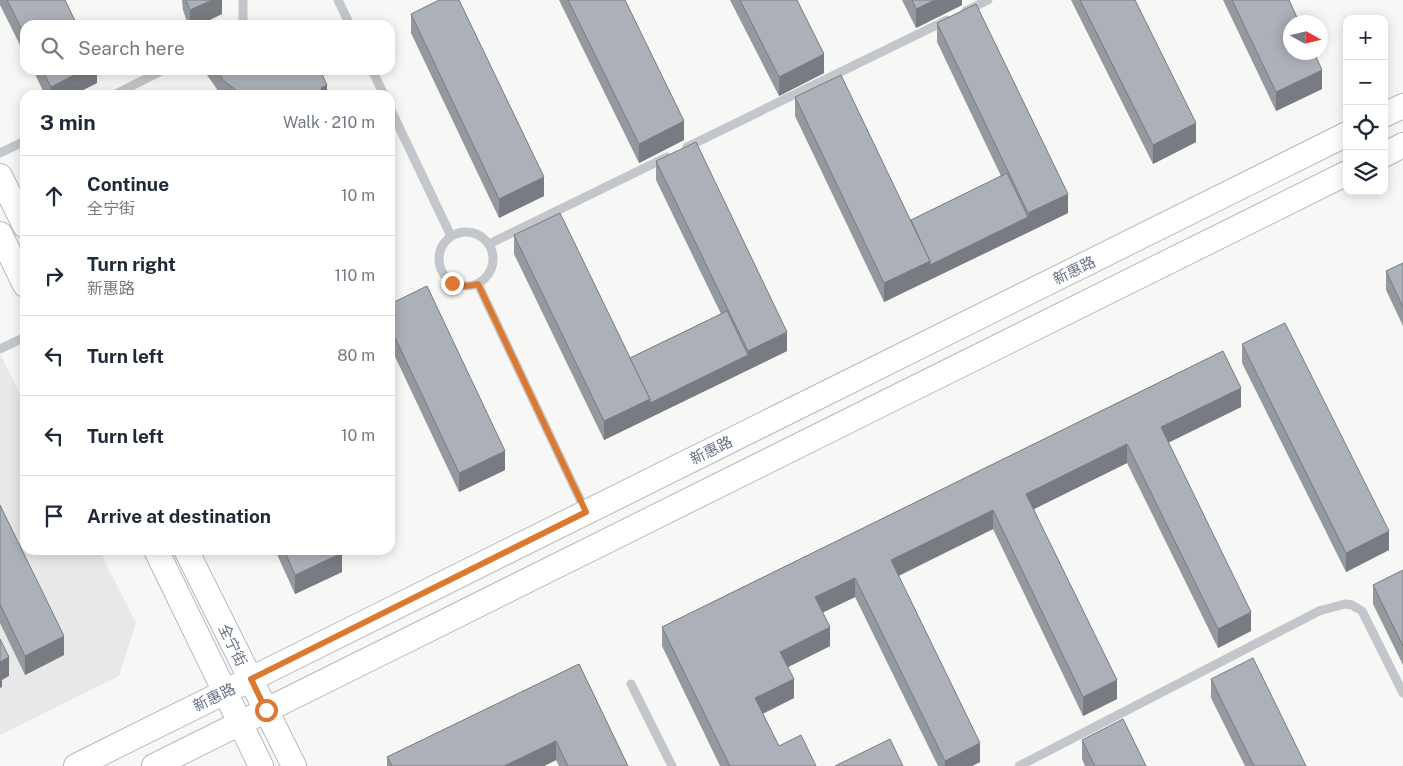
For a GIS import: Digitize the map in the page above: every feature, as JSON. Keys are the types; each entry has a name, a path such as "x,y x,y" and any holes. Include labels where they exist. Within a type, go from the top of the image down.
{"street":[{"path":"1388,113 1403,106"},
{"name":"新惠路","path":"76,766 1343,136"},
{"path":"1388,153 1403,146"},
{"path":"0,176 20,216"},
{"path":"154,766 1343,176"},
{"path":"0,234 20,275"},
{"name":"全宁街","path":"158,555 261,766"},
{"name":"全宁街","path":"189,555 294,766"}],"lane":[{"path":"243,0 243,20"},
{"path":"338,0 348,20"},
{"path":"961,13 988,0"},
{"path":"489,244 952,17"},
{"path":"124,90 153,75"},
{"path":"374,75 382,90"},
{"path":"395,118 451,236"},
{"path":"0,154 20,144"},
{"path":"461,232 471,232 481,235 489,244 493,252 494,262 485,279 478,284 469,287 452,283 440,269 438,260 440,250 444,242 451,236 461,232"},
{"path":"478,284 586,512"},
{"path":"0,349 20,339"},
{"path":"1018,766 1320,610 1345,604 1352,605 1362,611 1403,693"},
{"path":"631,684 672,766"}],"shaded area":[{"path":"0,354 20,394 20,555 102,555 136,623 119,676 0,735"}],"building":[{"path":"7,0 65,0 75,20 20,20 20,26"},
{"path":"186,0 212,0 190,10"},
{"path":"439,0 459,0 544,177 499,199 411,14"},
{"path":"568,0 625,0 684,121 639,144"},
{"path":"740,0 797,0 824,54 779,77"},
{"path":"912,0 935,0 916,9"},
{"path":"1080,0 1135,0 1196,123 1153,145"},
{"path":"1232,0 1289,0 1296,15 1283,15 1283,60 1318,60 1322,70 1276,92"},
{"path":"976,4 1068,194 1028,213 937,23"},
{"path":"45,75 74,75 51,87"},
{"path":"220,75 322,75 327,85 321,88 322,90 236,90 223,80"},
{"path":"841,75 930,261 884,283 795,97"},
{"path":"696,142 787,332 748,351 656,161"},
{"path":"1007,173 1028,217 930,265 930,261 911,220"},
{"path":"560,213 650,399 604,421 514,235"},
{"path":"1403,263 1403,307 1386,271"},
{"path":"427,286 505,451 459,473 395,338 395,302"},
{"path":"727,311 748,355 650,403 650,399 630,358"},
{"path":"1285,323 1389,531 1346,553 1242,344"},
{"path":"1223,351 1241,388 1161,427 1251,612 1218,629 1127,444 1026,494 1117,680 1083,697 993,510 891,560 980,743 945,761 855,578 815,597 830,627 780,652 794,679 755,698 779,746 801,735 816,766 730,766 662,627"},
{"path":"0,505 20,546 20,555 24,555 64,636 25,656 0,604"},
{"path":"286,555 338,555 295,575"},
{"path":"1403,570 1403,646 1373,585"},
{"path":"0,639 9,657 0,662"},
{"path":"1253,658 1306,766 1254,766 1211,679"},
{"path":"579,664 628,766 568,766 556,741 504,766 392,766 387,757"},
{"path":"1123,719 1146,766 1095,766 1082,740"},
{"path":"890,739 903,766 835,766"}],"route":[{"path":"266,710 251,679 586,512 478,284 469,287 452,283"}]}
